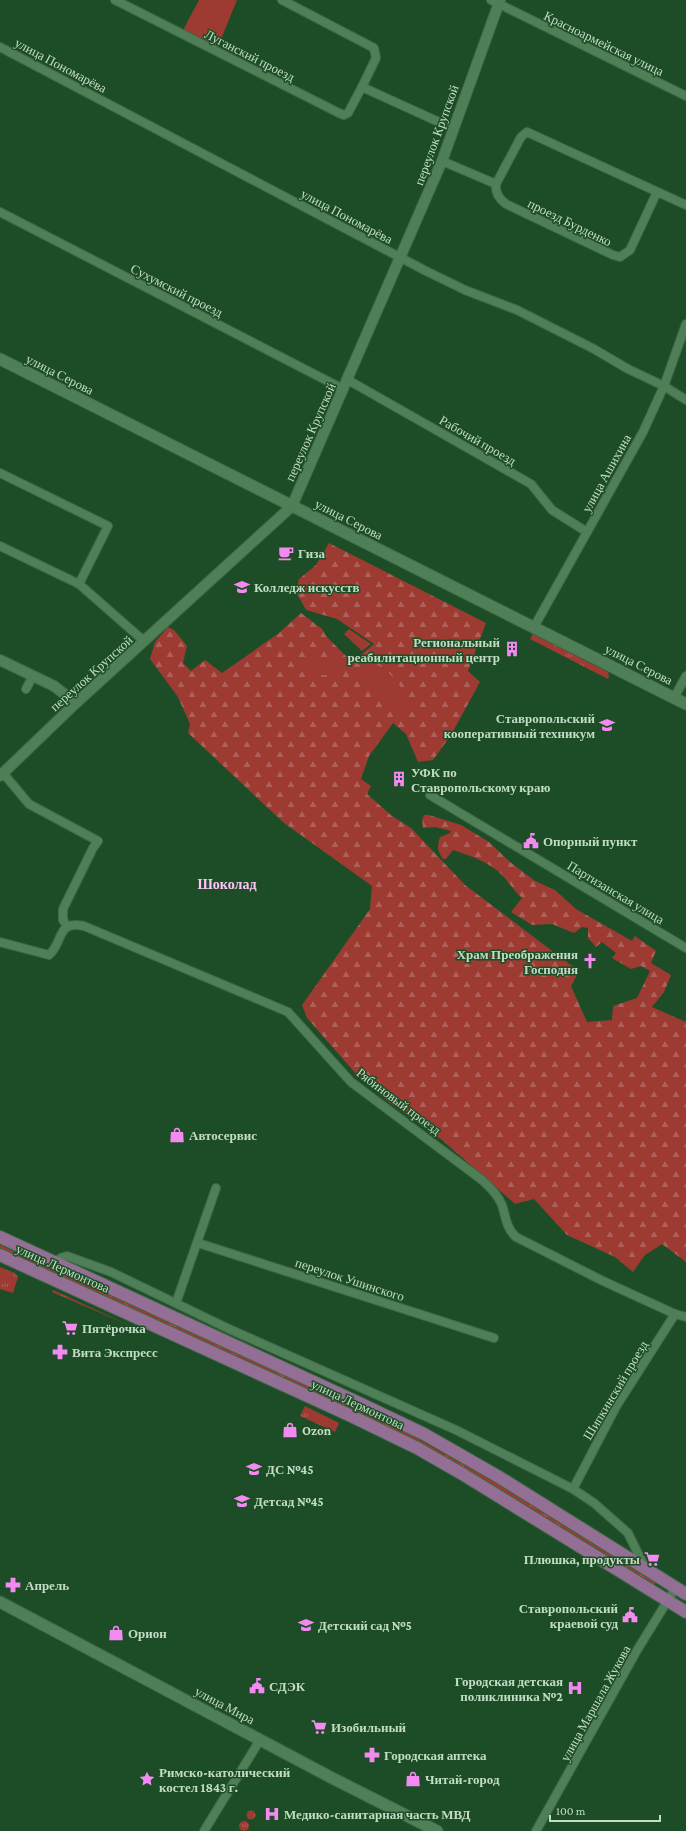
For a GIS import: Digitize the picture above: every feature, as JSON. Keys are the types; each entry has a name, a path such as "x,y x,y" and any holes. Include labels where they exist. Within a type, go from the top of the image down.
{"main road":[{"name":"улица Серова","path":"0,359 686,704"},
{"name":"улица Лермонтова","path":"2,1239 55,1262 424,1434 499,1477 681,1591"},
{"name":"улица Лермонтова","path":"0,1255 349,1415 417,1448 464,1475 686,1612"},
{"name":"улица Мира","path":"0,1602 260,1740 438,1831"}],"street":[{"name":"Луганский проезд","path":"115,0 339,113 348,113 376,58 374,48 282,0"},
{"name":"Красноармейская улица","path":"496,1 686,96"},
{"name":"переулок Крупской","path":"2,775 76,703 292,506 346,385 442,161 496,1"},
{"name":"улица Пономарёва","path":"0,47 401,258 465,290 517,310 594,349 628,369 664,386 686,400"},
{"path":"362,87 452,128"},
{"path":"442,161 496,184 521,137 527,132 686,205"},
{"name":"проезд Бурденко","path":"496,184 499,199 506,204 620,257 630,250 657,192"},
{"name":"Сухумский проезд","path":"0,212 346,385"},
{"name":"улица Ашихина","path":"534,627 643,432 664,386 686,324"},
{"name":"Рабочий проезд","path":"346,385 531,484 552,510 587,532"},
{"path":"0,473 108,526 79,584"},
{"path":"0,546 79,584 144,641"},
{"path":"0,660 54,686 76,703"},
{"path":"26,689 33,676"},
{"path":"674,698 686,676"},
{"path":"0,942 49,955 52,952 62,932 67,926 63,920 62,909 98,841 29,804 2,775"},
{"name":"Партизанская улица","path":"430,795 686,948"},
{"name":"Рябиновый проезд","path":"67,926 75,924 84,926 288,1012 352,1082 482,1180 496,1194 502,1205 509,1231 516,1238 603,1281 675,1314"},
{"path":"176,1303 216,1188"},
{"name":"переулок Ушинского","path":"198,1243 494,1338"},
{"path":"55,1262 67,1256 77,1258 227,1328 456,1430 573,1489 594,1503 628,1533 645,1568"},
{"path":"675,1314 686,1317"},
{"name":"Шипкинский проезд","path":"573,1489 617,1405 675,1314"},
{"name":"улица Маршала Жукова","path":"536,1831 636,1652 668,1600 681,1591"},
{"path":"204,1831 260,1740"}],"green space":[{"path":"199,0 237,0 217,49 182,32"},
{"path":"329,543 486,623 468,671 480,682 451,735 433,760 418,762 406,734 393,723 369,756 361,779 371,786 367,794 392,816 411,828 465,885 576,969 577,975 571,986 587,1022 612,1020 613,1006 637,998 650,971 641,966 631,969 612,958 616,953 602,942 596,947 588,938 588,928 582,927 574,933 552,924 532,925 511,912 522,898 503,876 486,863 453,850 446,859 443,859 438,848 438,843 440,837 450,833 451,831 435,827 423,828 422,820 424,815 429,815 461,825 489,842 510,862 535,881 555,890 576,909 632,941 635,936 656,951 651,963 671,975 664,992 652,1007 686,1022 686,1262 662,1244 645,1255 633,1272 615,1257 567,1235 534,1199 515,1204 442,1140 390,1103 357,1075 307,1018 302,1005 370,909 372,886 284,823 188,733 190,724 178,697 150,659 155,642 168,627 174,630 187,646 183,663 191,671 205,660 222,673 279,633 301,613 322,629 326,636 352,662 374,644 337,619 306,610 296,592 299,579 316,565"},
{"path":"349,629 371,644 362,651 344,634"},
{"path":"533,634 608,672 608,679 530,639"},
{"path":"319,657 337,661 339,673 316,676 305,666"},
{"path":"378,665 394,678 404,694 406,708 399,716 361,672"},
{"path":"0,1245 393,1425 496,1483 656,1583 654,1585 494,1486 419,1443 353,1410 0,1248"},
{"path":"0,1267 15,1273 18,1277 13,1293 0,1289"},
{"path":"53,1290 131,1326 52,1292"},
{"path":"305,1406 339,1423 335,1432 300,1416"},
{"path":"251,1810 256,1815 251,1820 246,1815"},
{"path":"244,1821 249,1826 244,1831 239,1826"}],"place":[{"name":"Гиза","path":"286,553"},
{"name":"Колледж искусств","path":"242,587"},
{"name":"Региональный реабилитационный центр","path":"512,649"},
{"name":"Ставропольский кооперативный техникум","path":"607,725"},
{"name":"УФК по Ставропольскому краю","path":"399,779"},
{"name":"Опорный пункт","path":"531,841"},
{"name":"Храм Преображения Господня","path":"590,961"},
{"name":"Автосервис","path":"177,1135"},
{"name":"Пятёрочка","path":"70,1328"},
{"name":"Вита Экспресс","path":"60,1352"},
{"name":"Ozon","path":"290,1430"},
{"name":"ДС №45","path":"254,1469"},
{"name":"Детсад №45","path":"242,1501"},
{"name":"Плюшка, продукты","path":"652,1559"},
{"name":"Апрель","path":"13,1585"},
{"name":"Ставропольский краевой суд","path":"630,1615"},
{"name":"Детский сад №5","path":"306,1625"},
{"name":"Орион","path":"116,1633"},
{"name":"СДЭК","path":"257,1686"},
{"name":"Городская детская поликлиника №2","path":"575,1688"},
{"name":"Изобильный","path":"319,1727"},
{"name":"Городская аптека","path":"372,1755"},
{"name":"Римско-католический костел 1843 г.","path":"147,1779"},
{"name":"Читай-город","path":"413,1779"},
{"name":"Медико-санитарная часть МВД","path":"272,1814"}],"district":[{"name":"Шоколад","path":"227,884"}]}
